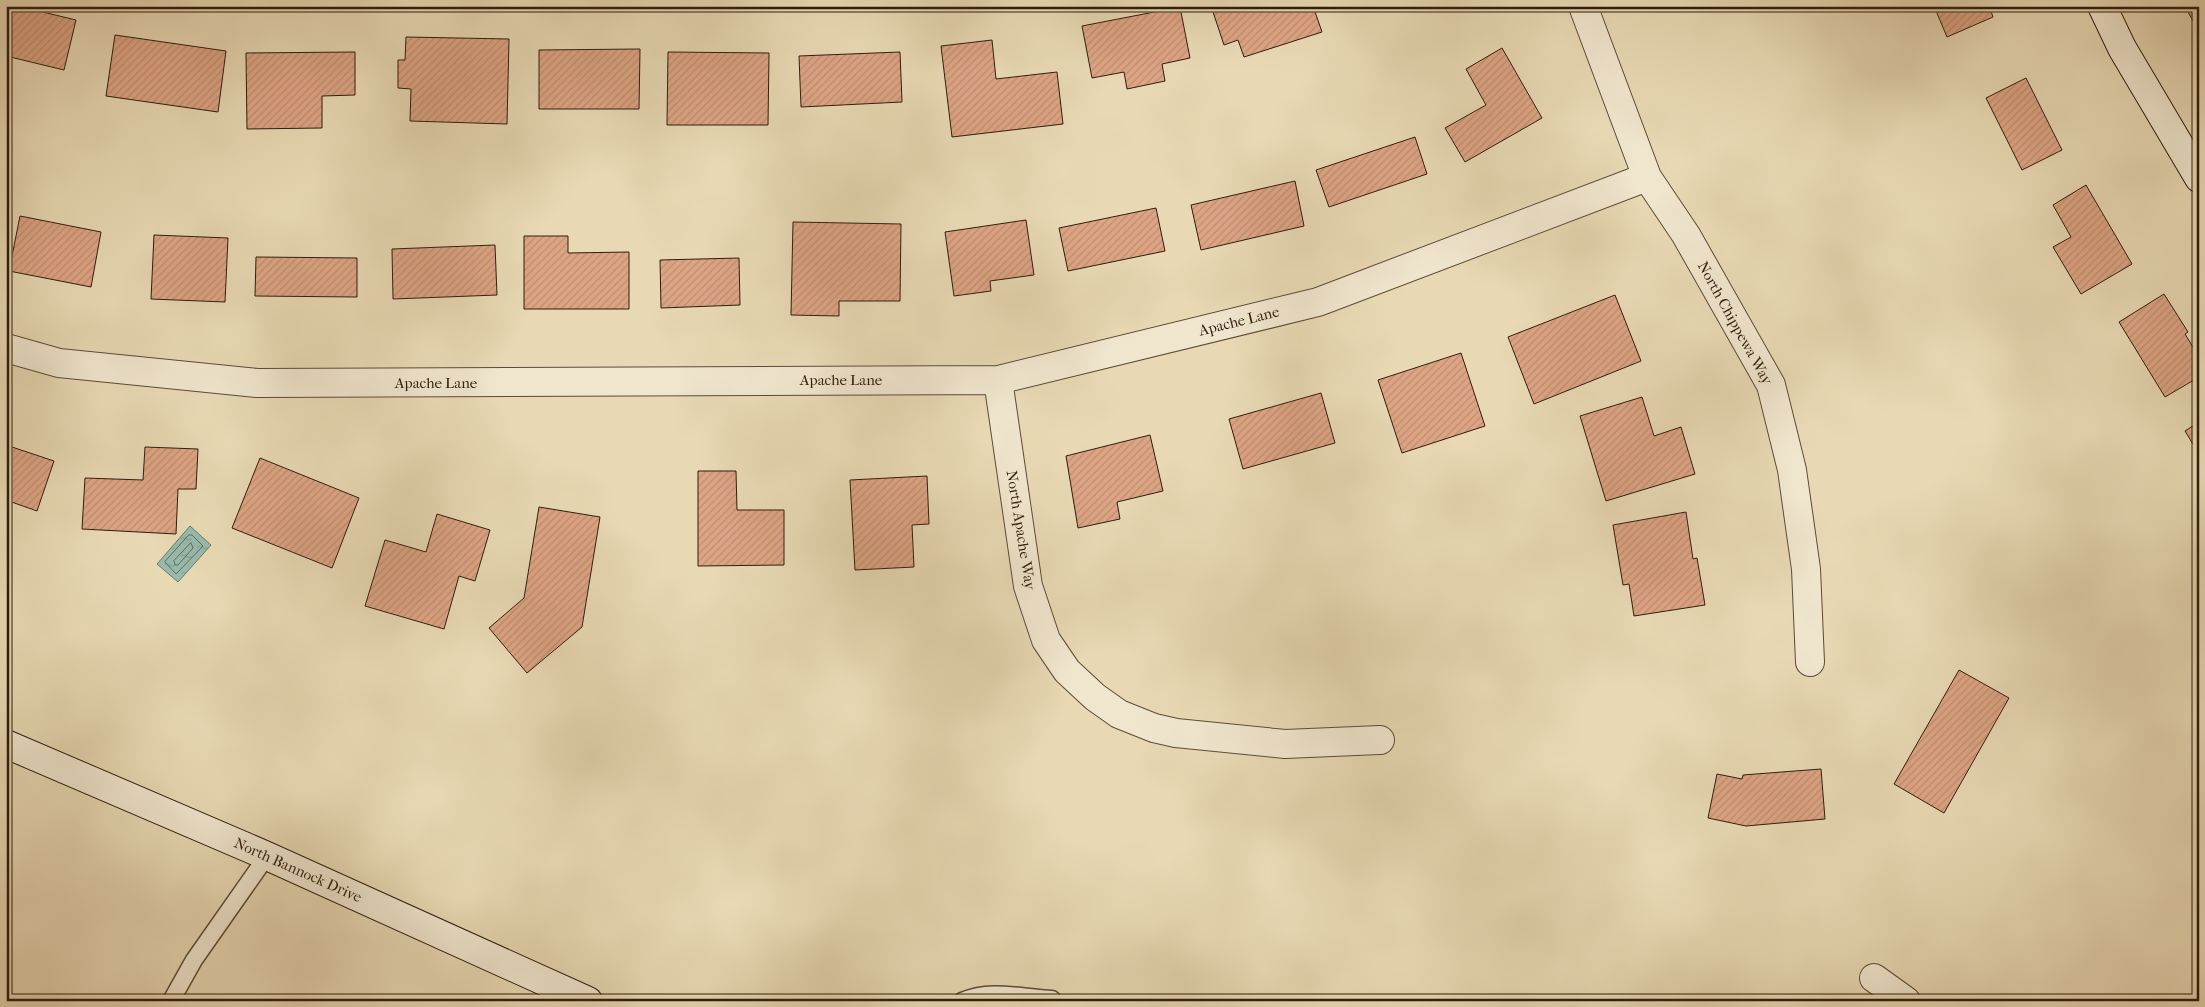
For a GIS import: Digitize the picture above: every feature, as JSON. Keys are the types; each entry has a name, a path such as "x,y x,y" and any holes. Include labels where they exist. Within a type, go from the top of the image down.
{"street":[{"name":"North Chippewa Way","path":"1582,6 1647,177 1686,235 1771,384 1792,470 1806,569 1810,662"},
{"path":"2102,6 2122,48 2199,178"},
{"name":"Apache Lane","path":"6,348 59,363 257,384 998,380 1318,302 1647,177"},
{"name":"North Apache Way","path":"998,380 1028,586 1046,640 1067,671 1095,697 1120,714 1154,728 1176,733 1286,744 1380,740"},
{"name":"North Bannock Drive","path":"6,744 268,856 588,1001"},
{"path":"1874,978 1906,1001"}],"lane":[{"path":"170,1001 194,960 268,856"},
{"path":"962,1001 981,994 1004,994 1052,999"}],"water":[{"path":"190,526 211,545 178,582 157,564"}],"building":[{"path":"6,6 18,6 76,20 64,70 6,56"},
{"path":"1231,6 1313,6 1322,32 1244,57 1238,40 1224,45 1213,12"},
{"path":"1934,6 1989,6 1993,17 1947,37"},
{"path":"2199,6 2199,31 2185,7"},
{"path":"1180,7 1190,58 1162,64 1165,81 1127,89 1124,72 1092,78 1082,26"},
{"path":"115,35 226,51 218,112 106,96"},
{"path":"406,37 509,39 507,124 410,121 411,89 398,88 398,60 405,60"},
{"path":"992,40 996,79 1057,72 1063,124 952,137 941,46"},
{"path":"1502,48 1542,118 1465,162 1445,128 1486,105 1466,69"},
{"path":"640,49 639,109 539,109 539,50"},
{"path":"355,52 355,95 322,96 322,128 247,129 246,53"},
{"path":"668,52 769,53 768,125 667,125"},
{"path":"900,52 902,102 801,107 799,56"},
{"path":"2026,78 2062,150 2022,170 1986,98"},
{"path":"1415,137 1427,174 1329,207 1316,170"},
{"path":"1295,181 1304,226 1201,250 1191,205"},
{"path":"2086,185 2132,264 2081,294 2053,247 2071,237 2053,205"},
{"path":"1156,208 1165,251 1068,271 1059,228"},
{"path":"20,216 101,232 91,287 9,271"},
{"path":"1026,220 1034,275 990,281 991,291 954,296 945,232"},
{"path":"793,222 901,224 900,301 839,301 839,316 791,315"},
{"path":"154,235 228,238 225,302 151,299"},
{"path":"524,236 568,236 568,253 629,252 629,309 524,309"},
{"path":"495,245 497,295 393,299 392,249"},
{"path":"256,257 357,258 357,297 255,296"},
{"path":"739,258 740,305 661,308 660,260"},
{"path":"2164,294 2188,332 2185,334 2199,357 2199,377 2165,397 2119,322"},
{"path":"1615,295 1641,361 1534,404 1508,337"},
{"path":"1461,353 1485,426 1402,453 1378,380"},
{"path":"1321,393 1335,443 1243,469 1229,419"},
{"path":"1642,397 1654,436 1681,427 1695,474 1606,501 1580,416"},
{"path":"2199,422 2199,454 2185,431"},
{"path":"1150,435 1163,491 1117,502 1120,519 1078,528 1066,456"},
{"path":"6,445 54,461 37,511 6,500"},
{"path":"145,447 198,449 196,489 178,489 176,534 82,529 85,478 143,480"},
{"path":"260,458 359,498 332,568 232,528"},
{"path":"698,471 736,471 737,510 784,510 784,565 698,566"},
{"path":"927,476 929,524 912,525 914,567 855,570 850,480"},
{"path":"539,507 600,517 582,627 527,673 489,628 524,598"},
{"path":"1686,512 1693,559 1697,558 1705,605 1634,616 1629,584 1623,585 1613,525"},
{"path":"437,514 490,530 475,581 459,576 444,629 365,606 385,540 426,552"},
{"path":"1959,670 2009,698 1944,813 1894,784"},
{"path":"1821,769 1825,819 1746,826 1708,818 1717,774 1742,779 1743,775"}]}
